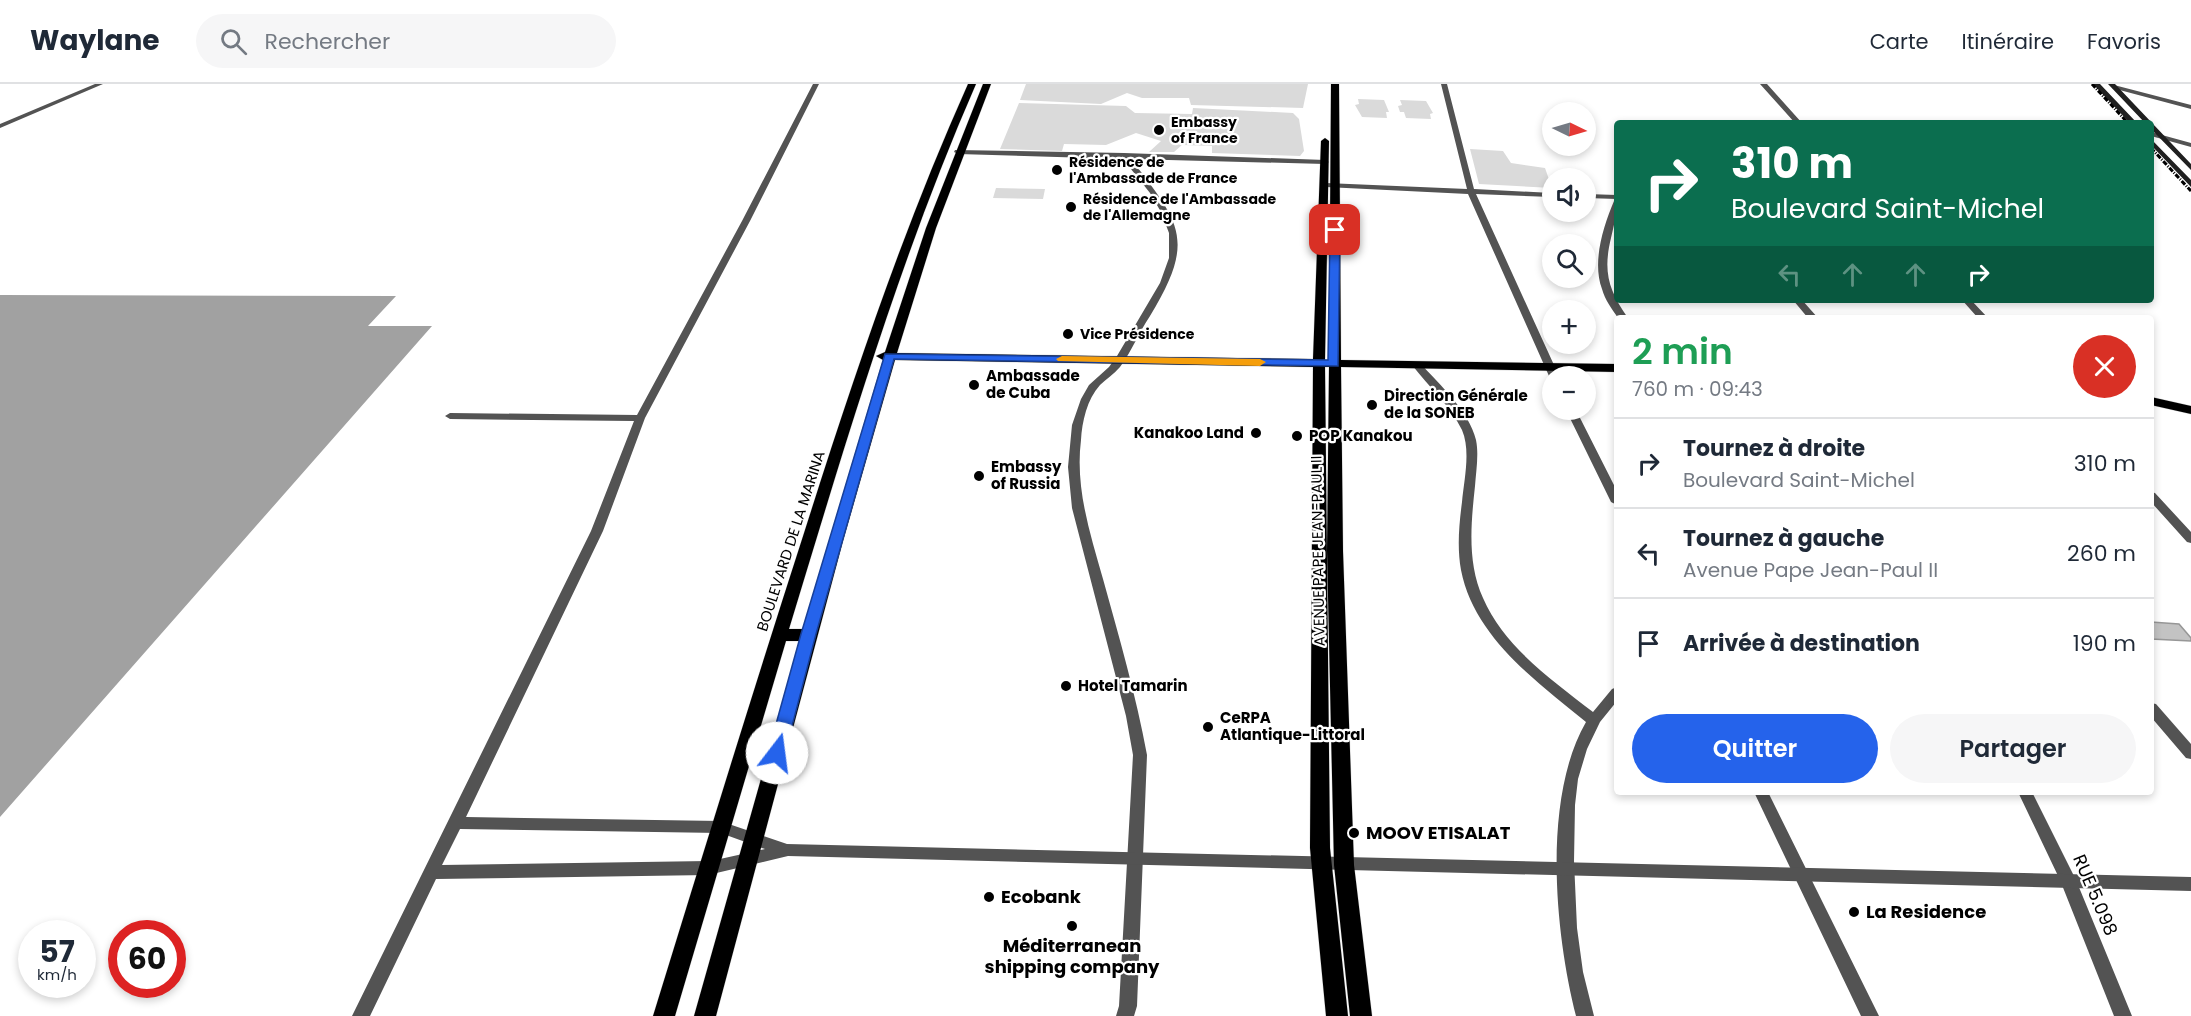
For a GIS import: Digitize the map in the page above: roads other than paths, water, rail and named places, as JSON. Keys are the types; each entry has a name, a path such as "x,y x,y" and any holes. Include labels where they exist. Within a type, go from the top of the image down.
{"main road":[{"name":"BOULEVARD DE LA MARINA","path":"664,1016 779,634 867,356 928,187 972,84"},
{"path":"705,1016 808,634 889,356 944,188 987,84"},
{"name":"AVENUE PAPE JEAN-PAUL II","path":"1325,84 1325,162 1330,185"},
{"name":"AVENUE PAPE JEAN-PAUL II","path":"1335,84 1326,363 1322,864 1337,1016"},
{"path":"2096,84 2131,120"},
{"path":"2112,86 2144,120"},
{"path":"2154,130 2191,168"},
{"path":"2154,144 2191,185"},
{"path":"867,356 1417,365 1542,371"},
{"name":"AVENUE PAPE JEAN-PAUL II","path":"1326,363 1335,551 1344,865 1361,1016"},
{"path":"1596,369 1614,368"},
{"path":"2154,402 2191,410"},
{"path":"779,634 808,634"}],"street":[{"path":"0,126 100,84"},
{"path":"361,1016 597,531 640,418 816,84"},
{"path":"1444,84 1472,191 1549,366"},
{"path":"1762,84 1796,120"},
{"path":"2112,86 2191,107"},
{"path":"2154,129 2191,140"},
{"path":"2162,137 2191,145"},
{"path":"958,152 1325,162"},
{"path":"1124,155 1163,209 1173,231 1172,263 1164,282 1119,360 1095,383 1085,399 1074,444 1074,468 1078,508 1138,738 1140,776 1125,1016"},
{"path":"1330,185 1542,194"},
{"path":"1596,196 1614,197"},
{"path":"1614,213 1603,249 1601,273 1609,300 1621,315"},
{"path":"1800,303 1810,315"},
{"path":"1968,303 1980,315"},
{"path":"1417,365 1467,428 1471,441 1464,543 1466,561 1476,599 1498,636 1518,657 1593,720"},
{"path":"450,416 640,418"},
{"path":"1576,420 1614,496"},
{"path":"2154,498 2186,529 2191,539"},
{"path":"1585,1016 1573,967 1569,937 1566,870 1567,802 1573,771 1593,720 1614,696"},
{"path":"2154,711 2191,754"},
{"path":"1762,795 1870,1016"},
{"name":"RUE 5.098","path":"2026,795 2068,880 2123,1016"},
{"path":"455,823 720,827 788,850"},
{"path":"431,872 708,868 788,850 2191,884"}],"railway":[{"path":"2092,84 2125,120"},
{"path":"2154,151 2191,191"}],"place":[{"name":"Embassy of France","path":"1159,130"},
{"name":"Résidence de l'Ambassade de France","path":"1057,170"},
{"name":"Résidence de l'Ambassade de l'Allemagne","path":"1071,207"},
{"name":"Vice Présidence","path":"1068,334"},
{"name":"Ambassade de Cuba","path":"974,385"},
{"name":"Direction Générale de la SONEB","path":"1372,405"},
{"name":"Kanakoo Land","path":"1256,433"},
{"name":"POP Kanakou","path":"1297,436"},
{"name":"Embassy of Russia","path":"979,476"},
{"name":"Hotel Tamarin","path":"1066,686"},
{"name":"CeRPA Atlantique-Littoral","path":"1208,727"},
{"name":"MOOV ETISALAT","path":"1354,833"},
{"name":"Ecobank","path":"989,897"},
{"name":"La Residence","path":"1854,912"},
{"name":"Méditerranean shipping company","path":"1072,926"}]}
